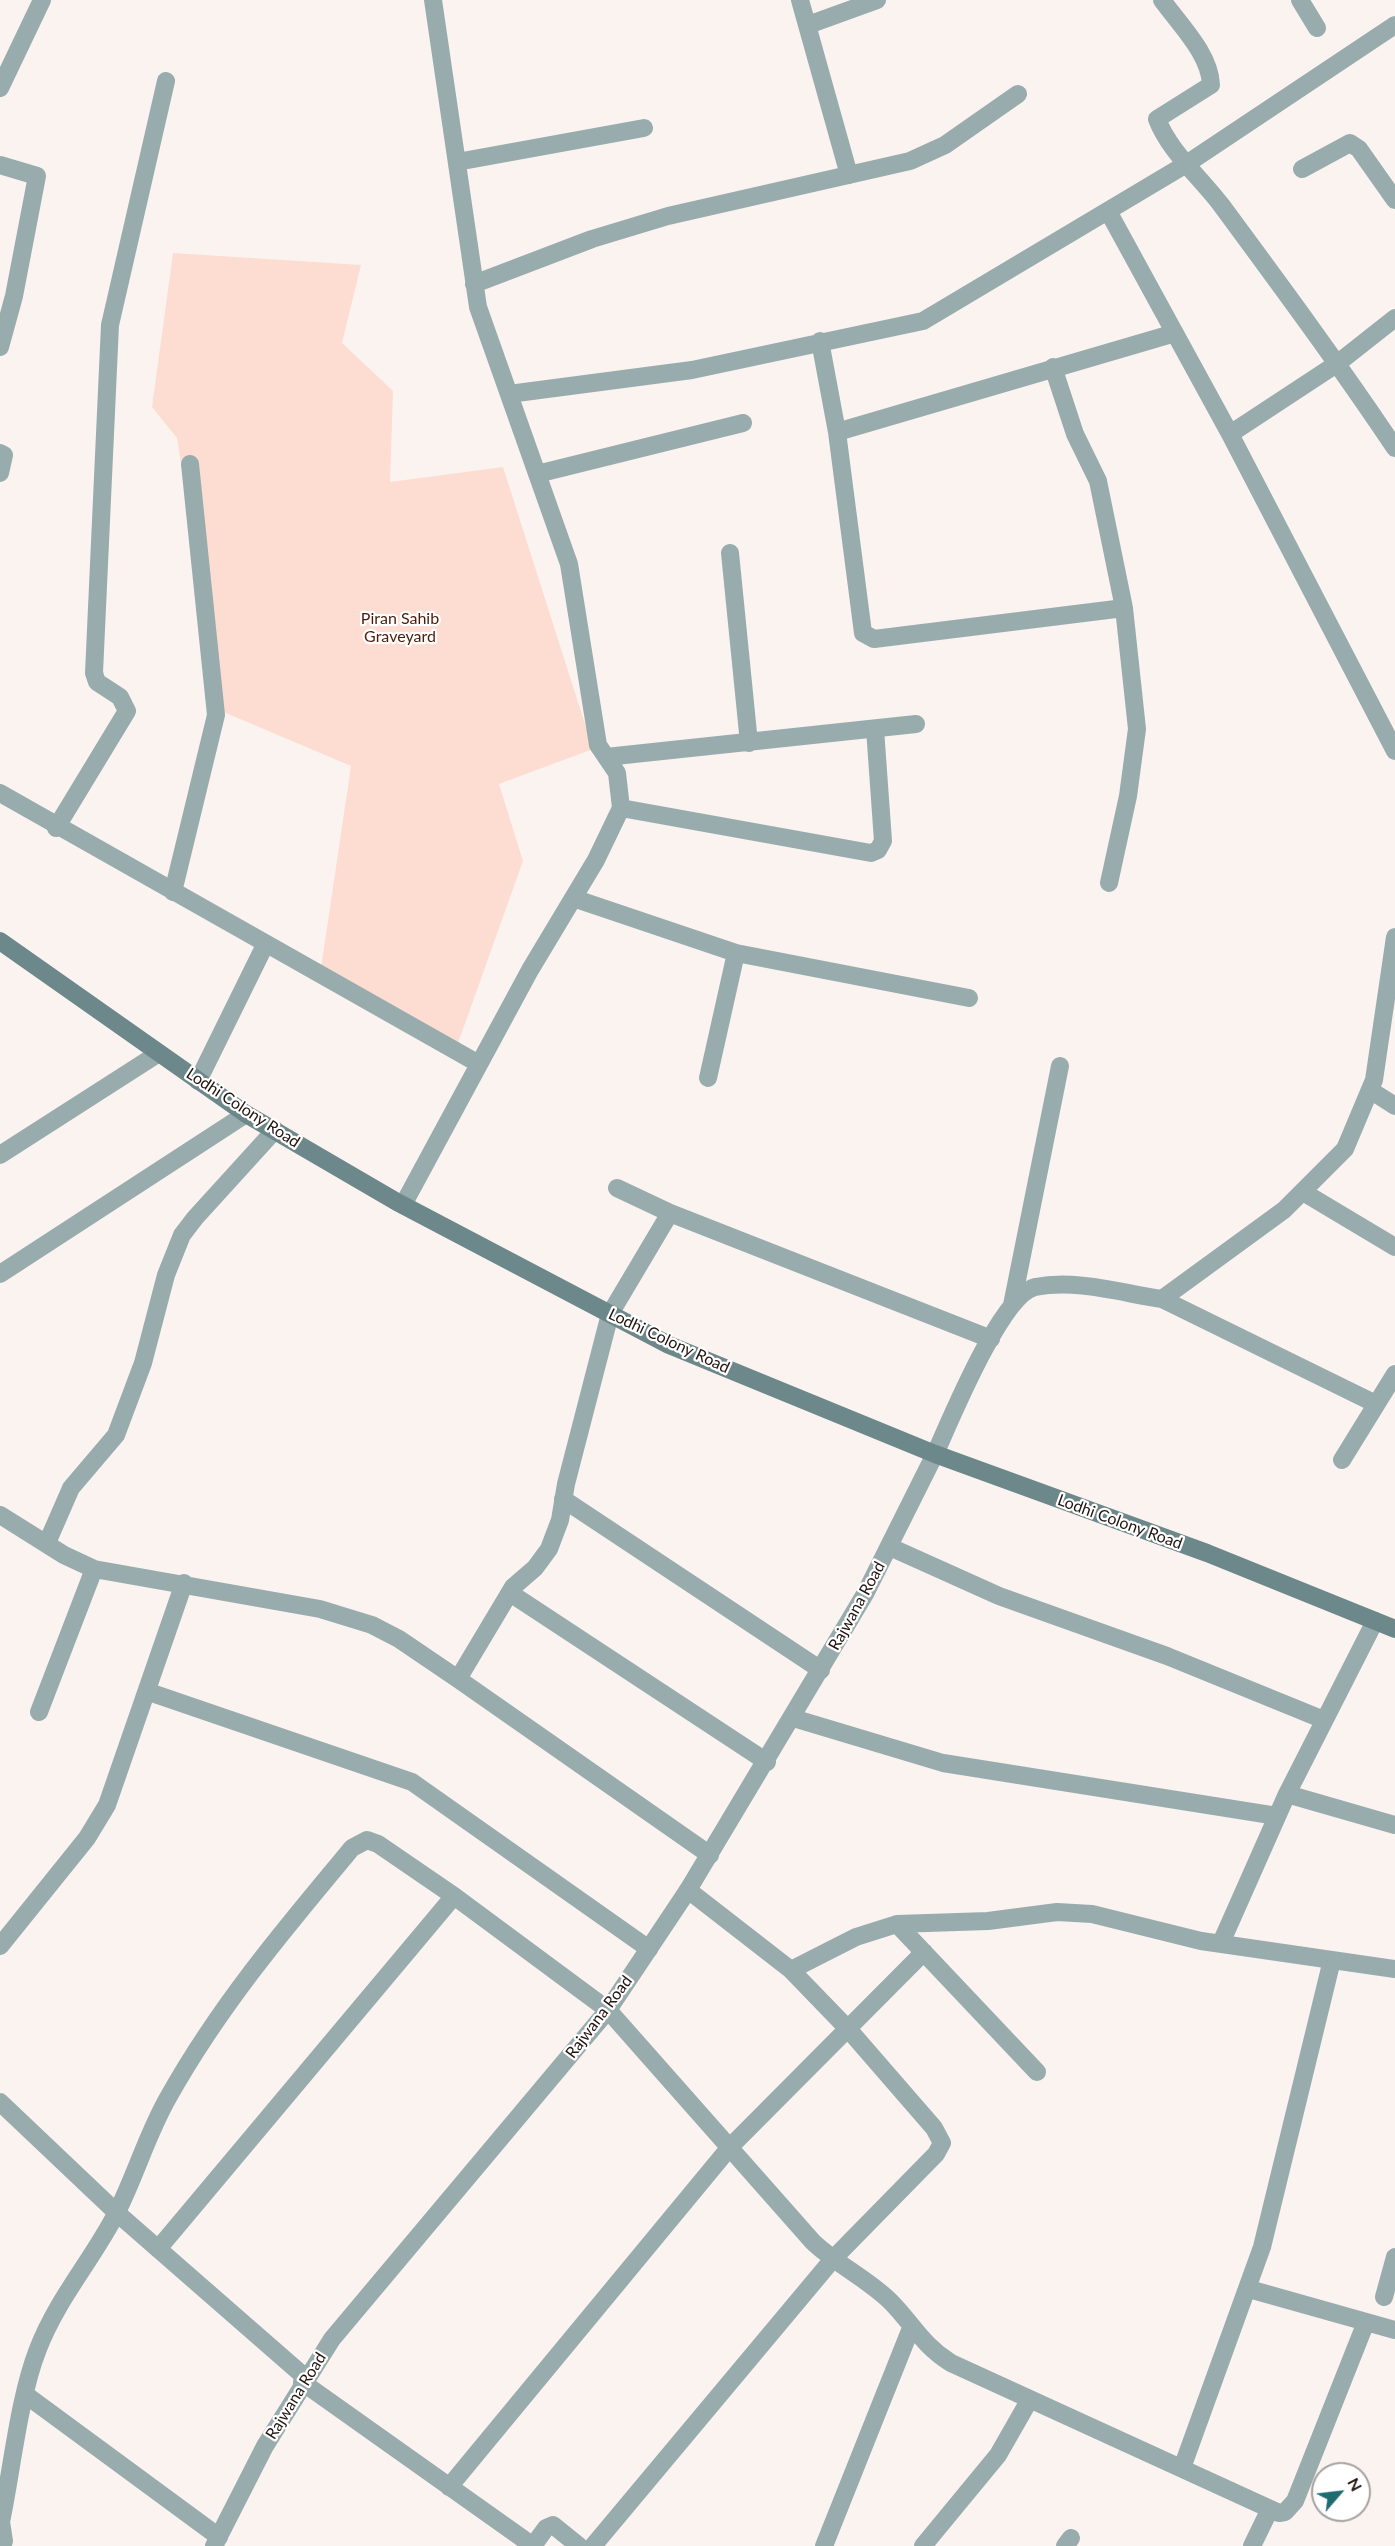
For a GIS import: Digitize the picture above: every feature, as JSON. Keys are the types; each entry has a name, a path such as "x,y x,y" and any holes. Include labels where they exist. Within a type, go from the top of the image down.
{"main road":[{"name":"Lodhi Colony Road","path":"0,941 198,1081 274,1131 403,1205 669,1345 935,1454 1207,1553 1395,1629"}],"street":[{"path":"0,88 42,0"},
{"path":"403,1205 530,970 596,860 621,808 617,773 598,745 569,564 478,306 433,0"},
{"path":"800,0 849,175"},
{"path":"808,25 877,0"},
{"path":"1162,0 1203,58 1210,74 1211,86 1156,119 1161,131 1338,363 1395,448"},
{"path":"1299,0 1317,28"},
{"path":"509,394 692,370 820,341 923,321 1188,164 1395,25"},
{"path":"57,828 127,711 120,697 97,682 94,673 110,326 166,81"},
{"path":"474,284 592,239 668,216 910,161 945,145 1018,94"},
{"path":"456,162 644,128"},
{"path":"1302,169 1350,143 1359,149 1395,200"},
{"path":"0,165 37,176 7,295 0,348"},
{"path":"1108,211 1230,434 1395,751"},
{"path":"1230,434 1338,363 1395,318"},
{"path":"837,432 1175,333"},
{"path":"820,341 837,432 864,633 874,639 1124,608"},
{"path":"1053,367 1075,434 1098,481 1124,608 1137,729 1128,796 1109,883"},
{"path":"537,474 743,423"},
{"path":"0,453 4,455 0,472"},
{"path":"173,892 216,715 190,464"},
{"path":"729,553 749,742"},
{"path":"606,757 916,724"},
{"path":"621,808 871,854 878,850 883,841 875,729"},
{"path":"0,794 479,1064"},
{"path":"573,898 736,953 969,998"},
{"path":"1162,1299 1284,1210 1345,1149 1374,1080 1395,937"},
{"path":"198,1081 265,945"},
{"path":"708,1078 736,953"},
{"path":"0,1155 159,1053"},
{"path":"1012,1305 1060,1066"},
{"path":"1370,1090 1395,1106"},
{"path":"0,1274 246,1114"},
{"path":"47,1544 71,1488 116,1435 143,1363 165,1275 182,1235 274,1131"},
{"path":"617,1188 670,1213 991,1339"},
{"path":"1303,1191 1395,1247"},
{"path":"458,1679 513,1587 535,1568 549,1549 560,1520 563,1499 610,1314 670,1213"},
{"path":"1012,1305 1032,1288 1072,1285 1162,1299 1376,1404"},
{"name":"Rajwana Road","path":"217,2542 265,2446 304,2380 332,2339 608,2010 688,1890 793,1718 890,1547 978,1360 1012,1305"},
{"path":"1342,1460 1395,1374"},
{"path":"563,1499 820,1670"},
{"path":"0,1515 94,1569 184,1583 320,1609 352,1618 399,1639 710,1855"},
{"path":"890,1547 999,1596 1167,1656 1324,1719"},
{"path":"39,1712 94,1569"},
{"path":"0,1946 87,1838 107,1805 184,1583"},
{"path":"510,1593 767,1762"},
{"path":"1221,1943 1287,1794 1375,1621"},
{"path":"148,1692 412,1782 649,1949"},
{"path":"793,1718 943,1763 1277,1816"},
{"path":"1287,1794 1395,1825"},
{"path":"6,2544 1,2522 26,2395 37,2350 56,2307 117,2213 168,2097 219,2015 265,1951 352,1848 360,1842 373,1841 454,1896 608,2010 813,2242 892,2303 911,2328 936,2354 951,2363 1182,2468 1269,2511 1285,2512 1295,2501 1366,2322"},
{"path":"593,2546 833,2259 936,2154 942,2143 934,2128 849,2030 791,1970 688,1890"},
{"path":"158,2249 454,1896"},
{"path":"791,1970 856,1937 897,1924 988,1921 1057,1912 1092,1914 1201,1941 1395,1969"},
{"path":"897,1924 1037,2072"},
{"path":"449,2487 730,2147 849,2030 924,1952"},
{"path":"1182,2468 1249,2289 1262,2247 1332,1960"},
{"path":"0,2102 117,2213 304,2380 449,2487 529,2542 535,2543 546,2528 553,2525 579,2546"},
{"path":"1384,2297 1395,2257"},
{"path":"1249,2289 1395,2330"},
{"path":"824,2546 911,2328"},
{"path":"26,2395 217,2542"},
{"path":"923,2546 998,2455 1030,2399"},
{"path":"1252,2546 1269,2511"}],"green space":[{"name":"Piran Sahib Graveyard","path":"173,253 361,265 342,343 393,391 390,482 503,467 593,749 499,784 523,861 457,1046 321,968 351,766 221,711 177,438 152,407"}]}
